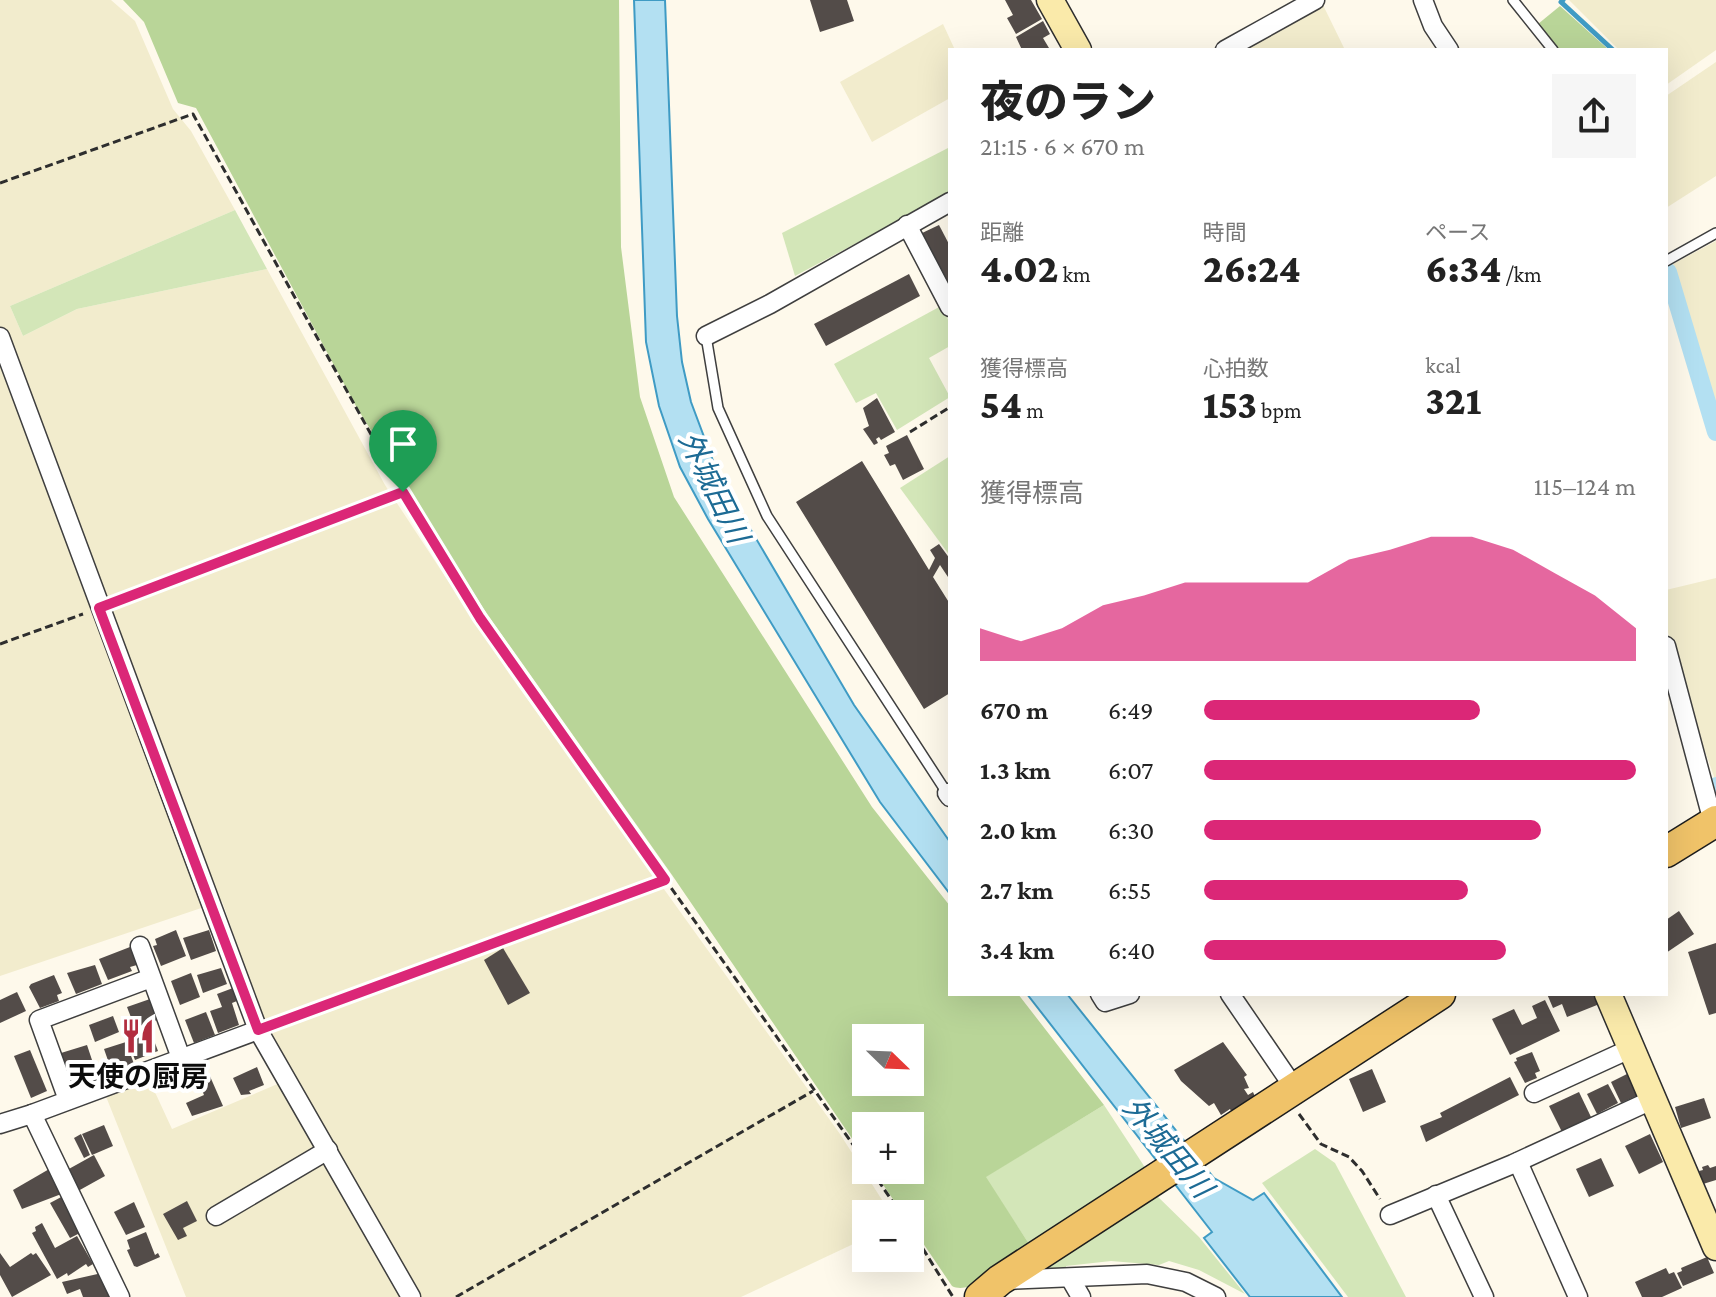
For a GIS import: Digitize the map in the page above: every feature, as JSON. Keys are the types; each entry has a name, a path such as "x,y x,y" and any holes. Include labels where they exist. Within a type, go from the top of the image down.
{"main road":[{"path":"1668,851 1715,822"},
{"path":"990,1289 1437,996"}],"street":[{"path":"1050,0 1077,48"},
{"path":"1229,48 1315,0"},
{"path":"1423,0 1433,26 1448,48"},
{"path":"706,336 770,304 948,203"},
{"path":"907,225 948,303"},
{"path":"0,337 258,1030 411,1297"},
{"path":"1668,653 1715,822"},
{"path":"140,946 181,1058"},
{"path":"68,1100 39,1020 151,978"},
{"path":"1101,996 1105,1002 1124,996"},
{"path":"1231,996 1295,1089"},
{"path":"1609,996 1716,1247"},
{"path":"0,1124 258,1030"},
{"path":"1534,1093 1632,1048"},
{"path":"1390,1215 1518,1162 1654,1099"},
{"path":"32,1114 120,1297"},
{"path":"216,1216 328,1150"},
{"path":"1518,1162 1578,1297"},
{"path":"1436,1195 1484,1297"},
{"path":"990,1289 1070,1278 1147,1274 1186,1282 1216,1297"},
{"path":"1070,1278 1081,1297"}],"lane":[{"path":"1513,0 1551,48"},
{"path":"1668,260 1716,233"},
{"path":"706,336 718,408 767,516 948,793"}],"path":[{"path":"0,183 193,114 403,492 480,618 852,1143"},
{"path":"910,432 948,408"},
{"path":"0,644 403,492"},
{"path":"258,1030 665,880"},
{"path":"1295,1089 1292,1104 1321,1144 1349,1157 1362,1171 1390,1215"},
{"path":"456,1297 814,1090"},
{"path":"924,1250 953,1297"}],"shaded area":[{"path":"0,0 111,0 135,21 173,109 191,131 235,210 10,306 23,336 77,309 267,269 385,485 510,675 840,1134 852,1153 852,1184 872,1184 882,1200 852,1200 852,1245 741,1297 186,1297 105,1094 148,1077 172,1129 294,1077 263,1020 222,901 0,976"},
{"path":"1569,0 1716,0 1716,50 1668,84 1668,48 1617,48"},
{"path":"1323,5 1344,48 1245,48"},
{"path":"943,24 954,48 948,48 948,99 872,142 840,82"},
{"path":"1716,62 1716,176 1668,207 1668,95"},
{"path":"1716,241 1716,420 1673,264"},
{"path":"1716,578 1716,782 1668,633 1668,590"}],"green space":[{"path":"123,0 619,0 621,247 640,397 674,497 872,807 948,903 948,996 1020,996 1104,1105 986,1177 1031,1247 992,1275 970,1286 952,1286 924,1245 924,1200 893,1200 883,1184 924,1184 924,1112 852,1112 852,1139 672,875 483,608 357,408 196,108 178,103 144,22"},
{"path":"1560,6 1607,48 1556,48 1538,24"},
{"path":"948,148 948,194 795,276 782,233"},
{"path":"235,210 267,269 77,309 23,336 10,306"},
{"path":"941,306 948,319 948,347 929,358 948,398 897,430 876,393 856,403 834,364"},
{"path":"948,457 948,553 900,488"},
{"path":"1104,1105 1148,1172 1031,1247 985,1177"},
{"path":"1315,1149 1335,1163 1406,1297 1348,1297 1262,1183"},
{"path":"1154,1193 1199,1237 1245,1294 1199,1270 1169,1261 1159,1265 1111,1261 1066,1266 1066,1274 1031,1275"}],"water":[{"name":"外城田川","path":"634,0 665,0 677,316 682,362 691,402 718,474 854,705 948,839 948,891 880,802 708,519 680,467 659,406 646,342"},
{"name":"外城田川","path":"1029,996 1069,996 1214,1178 1253,1200 1264,1193 1342,1297 1250,1297 1204,1238 1212,1232"}],"building":[{"path":"810,0 847,0 854,21 820,32"},
{"path":"1005,0 1031,0 1042,19 1016,34 1007,18 1013,15"},
{"path":"1043,21 1050,34 1043,38 1049,48 1021,48 1016,37"},
{"path":"939,225 948,242 948,288 920,234"},
{"path":"909,274 920,296 826,346 814,324"},
{"path":"877,398 895,432 881,440 879,437 874,445 863,429 869,426 863,408"},
{"path":"907,435 924,469 903,480 895,464 890,466 884,455 889,453 886,446"},
{"path":"862,461 929,570 935,558 930,550 939,544 948,556 948,577 940,565 933,577 948,601 948,694 924,709 796,502"},
{"path":"1679,911 1694,934 1668,952 1668,919"},
{"path":"176,930 186,956 161,966 153,946 157,945 155,939"},
{"path":"209,930 216,951 191,960 183,938"},
{"path":"1716,943 1716,1013 1709,1015 1688,952"},
{"path":"130,947 137,965 130,967 132,971 108,980 99,959"},
{"path":"503,948 530,993 508,1005 484,960"},
{"path":"95,965 102,984 76,994 67,973"},
{"path":"221,968 227,984 203,993 197,975"},
{"path":"191,973 200,997 180,1005 171,981"},
{"path":"54,975 62,993 57,995 59,1001 40,1008 29,987"},
{"path":"233,988 237,1001 232,1003 239,1025 218,1033 210,1011 222,1007 217,994"},
{"path":"17,992 26,1011 0,1023 0,1000"},
{"path":"1548,996 1599,996 1602,1003 1567,1017 1562,1004 1553,1008"},
{"path":"150,999 157,1020 135,1028 127,1007"},
{"path":"1545,1000 1560,1031 1510,1055 1492,1019 1514,1009 1522,1025 1537,1018 1532,1006"},
{"path":"206,1012 215,1035 194,1043 185,1020"},
{"path":"113,1016 119,1032 95,1042 89,1025"},
{"path":"150,1030 158,1051 135,1060 127,1039"},
{"path":"126,1042 134,1064 112,1072 104,1049"},
{"path":"1223,1042 1247,1075 1244,1077 1249,1088 1244,1089 1248,1095 1253,1092 1256,1099 1234,1117 1230,1109 1221,1115 1214,1103 1209,1106 1181,1081 1174,1070"},
{"path":"87,1045 94,1066 68,1074 61,1053"},
{"path":"30,1050 47,1091 31,1098 14,1056"},
{"path":"1532,1052 1540,1071 1535,1073 1537,1078 1525,1083 1514,1062 1516,1058"},
{"path":"257,1067 264,1085 249,1091 251,1094 241,1095 233,1078"},
{"path":"1372,1069 1386,1102 1363,1112 1349,1079"},
{"path":"1633,1071 1641,1094 1621,1103 1611,1082"},
{"path":"209,1074 223,1106 192,1116 186,1103 204,1095 197,1078"},
{"path":"1510,1077 1519,1095 1426,1142 1420,1126 1442,1117 1440,1113"},
{"path":"1608,1084 1618,1103 1597,1114 1587,1094"},
{"path":"1579,1092 1591,1117 1562,1132 1549,1106"},
{"path":"1704,1098 1711,1118 1681,1128 1675,1107"},
{"path":"104,1125 113,1146 92,1155 82,1134"},
{"path":"81,1134 90,1155 84,1158 74,1138"},
{"path":"1650,1134 1663,1162 1639,1174 1625,1146"},
{"path":"94,1155 105,1176 78,1191 67,1170"},
{"path":"1601,1158 1614,1186 1589,1197 1576,1169"},
{"path":"1708,1165 1710,1168 1716,1166 1716,1180 1703,1184 1699,1171"},
{"path":"51,1168 64,1193 22,1209 13,1190"},
{"path":"65,1195 85,1234 80,1237 78,1234 70,1238 50,1203"},
{"path":"187,1201 197,1221 183,1228 187,1236 178,1240 163,1214"},
{"path":"134,1202 145,1227 126,1235 114,1212"},
{"path":"42,1223 55,1248 77,1236 93,1264 88,1267 86,1264 57,1279 32,1233"},
{"path":"146,1232 155,1255 158,1253 160,1257 137,1267 127,1250 130,1249 127,1240"},
{"path":"0,1253 10,1267 36,1253 51,1275 12,1297 0,1275"},
{"path":"1707,1257 1714,1273 1683,1286 1677,1273 1682,1271 1681,1268"},
{"path":"1666,1268 1669,1274 1674,1272 1682,1288 1662,1297 1642,1297 1635,1282"},
{"path":"102,1273 111,1297 83,1297 80,1289 67,1294 62,1282"}],"waterway":[{"path":"1563,0 1561,2 1611,48"},
{"path":"1668,272 1716,432"},
{"path":"1716,786 1716,792"}],"place":[{"name":"天使の厨房","path":"138,1036"}],"route":[{"path":"403,492 480,618 665,880 258,1030 99,608 403,492"}]}
